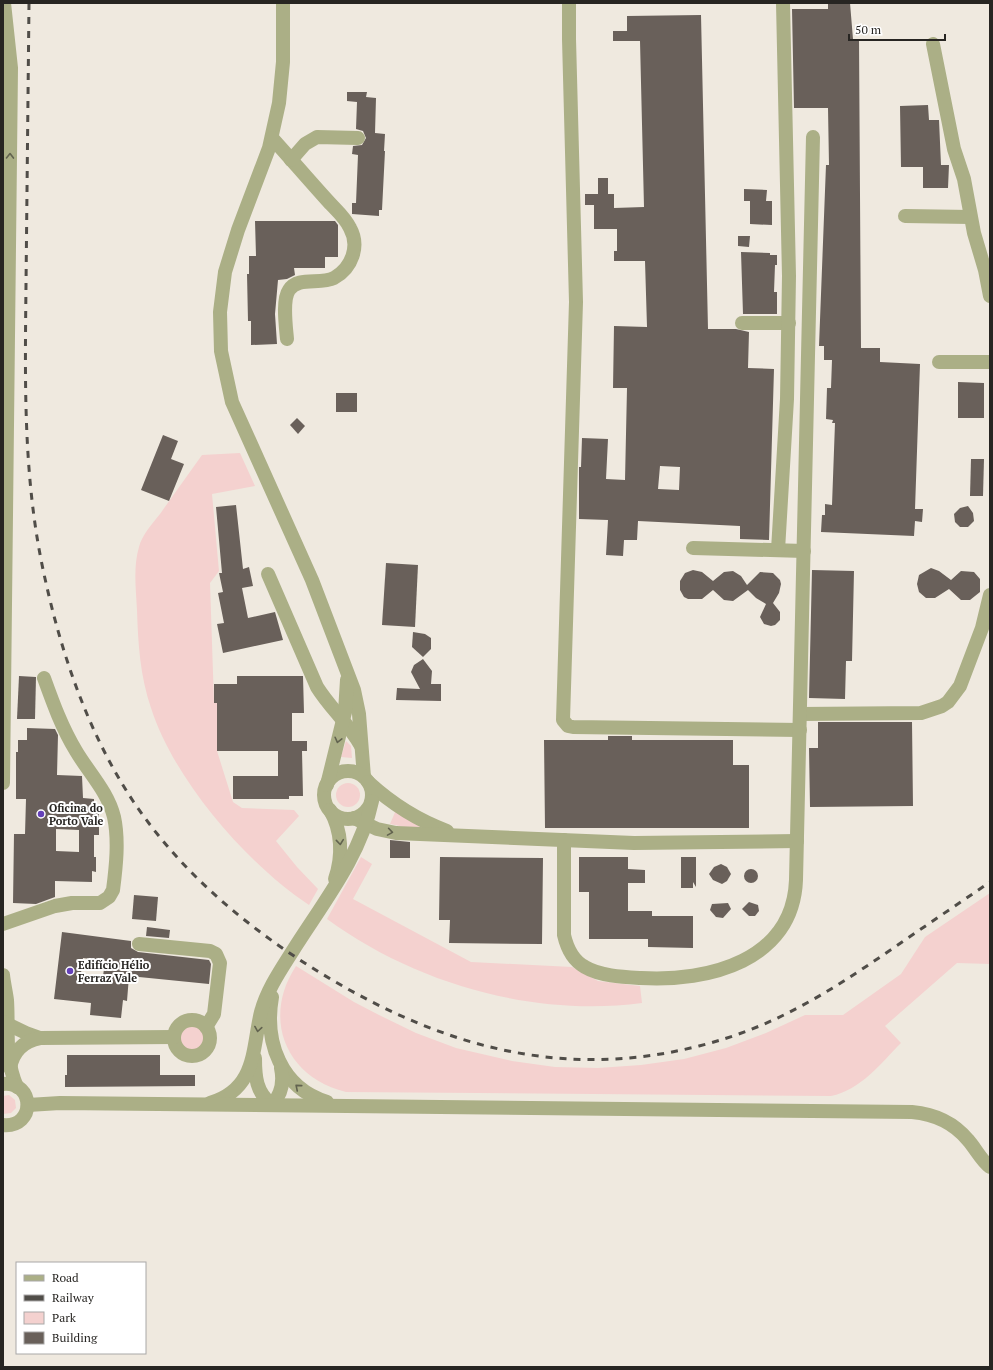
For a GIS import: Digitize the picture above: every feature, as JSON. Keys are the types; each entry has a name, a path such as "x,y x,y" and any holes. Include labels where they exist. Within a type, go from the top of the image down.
{"street":[{"path":"3,783 11,68 4,3"},
{"path":"203,1104 224,1096 241,1081 252,1062 262,1010 271,987 326,897 351,861 360,821 372,801 371,788 366,780 357,702 312,580 232,402 223,368 220,312 225,272 238,230 261,172 272,138 282,83 283,3"},
{"path":"569,3 568,39 576,302 562,720 568,726 573,727 800,730"},
{"path":"778,550 787,400 789,323 783,3"},
{"path":"933,44 954,149 964,178 970,217 985,270 990,296"},
{"path":"292,160 305,144 317,137 358,138"},
{"path":"564,840 564,935 569,951 579,963 592,970 617,975 648,978 684,977 722,969 748,958 769,943 784,925 793,904 795,892 797,841 814,137"},
{"path":"272,138 346,222 353,234 354,247 350,262 346,268 334,278 321,282 302,282 290,288 286,297 287,339"},
{"path":"905,216 970,217"},
{"path":"742,323 789,323"},
{"path":"939,362 990,362"},
{"path":"693,548 804,551"},
{"path":"268,574 317,687 325,701 361,746"},
{"path":"800,714 921,713 942,706 948,702 960,686 982,628 990,595"},
{"path":"326,897 337,873 340,853 338,833 325,799 326,787 342,721 347,693 347,674"},
{"path":"3,924 63,904 100,903 109,898 113,890 117,836 112,808 103,790 86,767 67,734 44,678"},
{"path":"326,787 334,776 346,772 352,772 366,780 389,801 415,817 446,831 462,835"},
{"path":"327,806 331,811 342,818 360,821 396,833 666,844 797,841"},
{"path":"139,944 210,951 216,954 220,963 215,1010 213,1018 206,1027"},
{"path":"282,967 274,991 270,1016 274,1050 282,1068 293,1083 308,1095 326,1102 347,1106"},
{"path":"3,975 7,1001 5,1023 10,1068 18,1087 26,1097 28,1105 25,1114 20,1121 3,1137"},
{"path":"185,1021 199,1021 206,1027 210,1035 210,1044 205,1052 196,1056 187,1056 179,1052 174,1044 174,1038 178,1026 185,1021"},
{"path":"5,1023 40,1038 174,1038"},
{"path":"10,1068 14,1055 22,1045 40,1038"},
{"path":"256,1046 256,1080 263,1097 272,1105"},
{"path":"272,1105 281,1090 283,1075 282,1068"},
{"path":"3,1084 18,1087"},
{"path":"28,1105 60,1103 203,1104 912,1112 932,1115 952,1125 968,1140 980,1157 990,1167"},
{"path":"3,1125 12,1125 20,1121"}],"green space":[{"path":"240,453 255,486 212,494 219,571 210,583 214,703 217,703 217,751 233,802 242,808 294,810 299,816 276,841 297,867 318,889 309,905 285,888 238,844 215,818 195,791 177,763 162,735 147,696 140,659 135,578 137,555 142,538 202,455"},
{"path":"346,741 351,746 352,758 341,757"},
{"path":"348,783 353,784 359,790 359,800 353,806 348,807 343,806 337,800 336,795 337,790 343,784"},
{"path":"396,810 424,828 423,831 390,824"},
{"path":"361,857 372,864 353,899 471,962 572,967 598,981 640,986 642,1003 601,1006 559,1005 518,1000 477,991 437,978 398,962 362,942 327,919"},
{"path":"990,893 990,964 957,963 885,1026 901,1043 870,1075 861,1082 842,1093 831,1096 346,1092 325,1084 308,1073 294,1059 285,1043 281,1025 281,1006 286,986 296,966 354,1002 379,1015 416,1033 456,1048 512,1061 555,1067 598,1068 641,1065 684,1059 726,1048 766,1033 805,1015 843,1015 901,974 925,937"},
{"path":"192,1024 202,1028 206,1038 202,1048 192,1052 182,1048 178,1038 182,1028"},
{"path":"9,1095 15,1100 16,1108 11,1113 3,1114 3,1096"}],"building":[{"path":"828,3 850,3 853,39 859,39 861,348 880,348 880,362 920,364 915,509 923,509 922,522 915,521 914,536 821,532 822,515 825,515 825,504 832,505 835,423 832,423 833,420 826,419 827,388 831,388 832,360 824,360 824,346 819,346 826,165 829,165 828,108 794,108 792,9 828,9"},
{"path":"701,15 708,329 736,329 749,332 748,368 774,369 769,540 740,539 740,526 638,521 637,540 624,540 623,556 606,555 608,520 579,519 579,467 581,467 582,438 608,439 606,479 625,480 627,388 613,388 614,326 647,327 645,261 614,261 614,251 617,251 617,229 594,229 594,205 585,205 585,194 598,194 598,178 608,178 608,194 614,194 614,208 644,207 640,41 613,41 613,31 627,31 627,16","holes":["660,466 680,467 679,490 658,489"]},
{"path":"347,92 367,92 366,97 376,98 375,133 385,134 382,210 379,210 379,216 352,214 352,203 356,203 358,155 352,154 353,146 362,145 366,138 363,131 356,129 357,102 347,101"},
{"path":"928,105 929,120 939,120 941,165 949,165 948,188 923,188 923,167 901,167 900,106"},
{"path":"744,189 767,190 766,201 772,201 772,225 750,224 750,201 744,201"},
{"path":"255,221 335,221 338,225 338,257 325,257 325,268 294,268 295,275 287,279 278,280 275,314 277,344 251,345 251,321 248,321 247,274 249,274 249,256 256,256"},
{"path":"738,236 750,236 749,247 738,246"},
{"path":"741,252 770,253 770,255 777,255 774,292 777,292 777,314 743,314"},
{"path":"958,382 984,383 984,418 958,418"},
{"path":"336,393 357,393 357,412 336,412"},
{"path":"297,418 305,426 298,434 290,425"},
{"path":"163,435 178,441 171,459 184,464 169,501 141,490"},
{"path":"971,459 984,459 983,496 970,496"},
{"path":"236,505 243,569 249,567 253,586 242,588 248,618 275,612 283,640 223,653 217,624 224,623 218,593 223,592 219,573 222,573 216,507"},
{"path":"968,506 973,513 974,521 968,527 960,527 955,522 954,514 960,508"},
{"path":"386,563 418,565 415,627 382,625"},
{"path":"931,568 939,571 951,580 961,571 974,572 980,579 980,592 970,600 961,600 949,589 935,598 926,598 919,592 917,584 919,575"},
{"path":"693,570 702,572 713,581 724,572 733,571 741,576 747,585 760,572 773,573 780,580 781,584 779,593 773,603 780,612 780,620 775,625 771,626 764,624 760,617 766,604 756,598 748,590 733,601 724,600 713,590 702,599 688,599 684,597 680,590 680,581 685,573"},
{"path":"812,570 854,571 852,661 846,661 845,699 809,698"},
{"path":"413,632 425,634 431,638 431,649 423,657 412,647"},
{"path":"423,659 432,671 431,684 441,684 441,701 396,700 397,688 420,689 411,672 414,665"},
{"path":"19,676 36,677 35,719 17,719"},
{"path":"237,676 303,676 304,713 292,713 292,741 307,741 307,751 302,751 303,796 289,796 289,799 233,799 233,776 278,776 278,751 217,751 217,703 214,703 214,684 237,684"},
{"path":"818,722 912,722 913,806 810,807 809,748 818,748"},
{"path":"27,728 55,729 58,735 57,775 82,776 83,798 94,799 94,808 99,808 99,835 94,835 96,872 92,871 92,882 55,881 55,897 36,904 13,903 14,834 25,834 26,799 16,799 16,752 18,752 18,740 27,740","holes":["56,829 79,830 79,852 56,851"]},
{"path":"608,736 632,736 632,740 733,740 733,765 749,765 749,828 545,828 544,740 608,740"},
{"path":"390,840 410,842 410,858 390,858"},
{"path":"440,857 543,858 542,944 449,943 450,920 439,920"},
{"path":"579,857 628,857 628,869 645,870 645,883 628,883 628,911 652,911 652,916 693,916 693,948 648,947 648,939 589,939 589,892 579,892"},
{"path":"681,857 696,857 696,887 693,882 693,888 681,888"},
{"path":"721,864 727,867 731,874 727,881 722,884 713,880 709,874 714,867"},
{"path":"748,869 754,869 758,873 758,879 754,883 748,883 744,879 744,873"},
{"path":"134,895 158,897 156,921 132,919"},
{"path":"749,902 758,905 759,911 755,916 749,916 742,909"},
{"path":"728,903 731,909 723,918 716,917 710,910 712,904"},
{"path":"147,927 170,930 169,938 146,936"},
{"name":"Edifício Hélio Ferraz Vale","path":"62,932 131,941 131,948 138,952 209,960 211,964 209,984 129,976 127,1001 123,1000 121,1018 90,1015 91,1003 54,999","holes":["83,958 105,961 102,984 80,981"]},
{"path":"67,1055 160,1055 160,1075 195,1075 195,1086 65,1087 65,1075 67,1075"}],"railway":[{"path":"29,3 26,394 32,502 44,574 68,663 78,692 102,748 133,801 150,825 189,870 210,890 254,928 303,962 349,990 396,1014 444,1033 492,1048 542,1057 593,1060 645,1056 699,1046 727,1038 777,1018 846,980 990,882"}],"place":[{"name":"Oficina do Porto Vale","path":"41,814"},
{"name":"Edifício Hélio Ferraz Vale","path":"70,971"}]}
